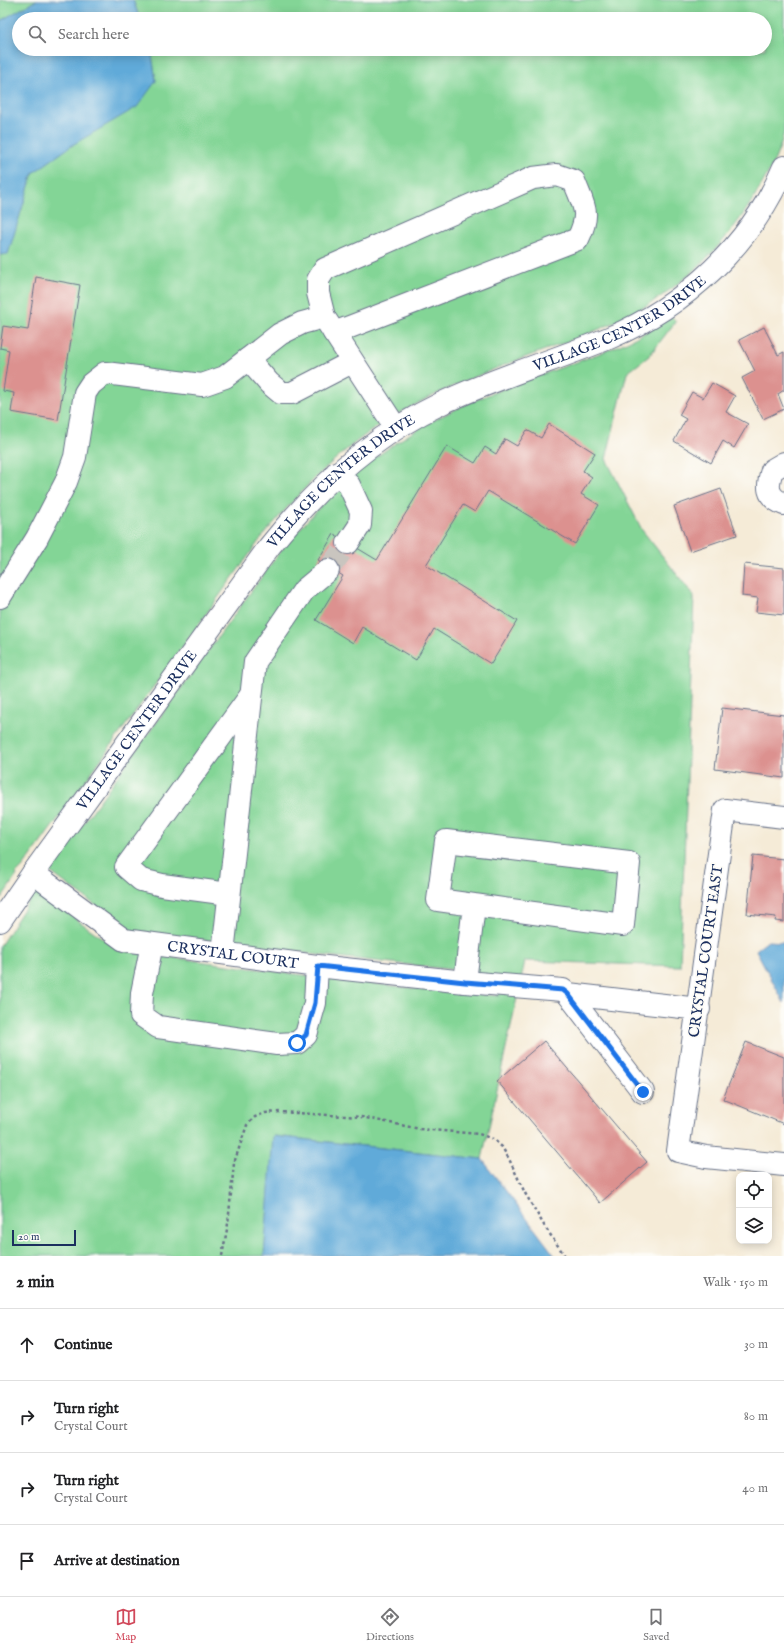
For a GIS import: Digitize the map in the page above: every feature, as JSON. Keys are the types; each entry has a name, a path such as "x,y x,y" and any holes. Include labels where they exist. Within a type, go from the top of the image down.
{"street":[{"name":"VILLAGE CENTER DRIVE","path":"0,921 33,873 269,547 295,515 343,479 366,449 396,428 439,405 495,380 609,337 666,307 691,289 736,245 770,195 784,167"},
{"path":"0,597 37,538 66,482 75,457 85,393 91,384 105,373 202,385 225,377 280,334 302,323 329,325 578,238 584,226 586,211 574,181 557,175 534,178 325,269 318,280 318,293 329,325 396,428"},
{"path":"248,359 269,383 281,393 292,393 352,362"},
{"path":"784,462 772,470 769,480 769,491 777,501 784,504"},
{"path":"343,479 361,511 360,525 348,543"},
{"path":"222,953 255,662 304,590 328,570"},
{"path":"229,894 162,885 141,880 126,867 251,694"},
{"name":"CRYSTAL COURT EAST","path":"784,817 725,810 699,1009 678,1151 706,1157 784,1165"},
{"path":"446,841 629,863 623,925 474,905 438,900 446,841"},
{"name":"CRYSTAL COURT","path":"33,873 124,940 318,966 465,982 563,990 568,994 699,1009"},
{"path":"465,982 474,905"},
{"path":"152,944 142,1000 141,1015 148,1021 158,1027 277,1044 297,1043 306,1035 315,1003 318,966"},
{"path":"568,994 643,1092"}],"path":[{"path":"222,1256 228,1224 234,1163 246,1125 255,1117 265,1113 280,1112 361,1117 420,1129 479,1134 493,1139 505,1153 524,1193 565,1256"}],"green space":[{"path":"0,0 37,0 16,12 12,12 12,14 0,21"},
{"path":"133,0 784,0 784,132 779,151 761,186 731,231 708,257 668,291 654,301 612,324 481,374 408,408 372,430 336,458 288,506 259,541 23,867 16,874 17,875 0,900 0,255 8,253 33,173 74,144 156,81 152,56 772,56 772,12 137,12"},
{"path":"672,317 676,321 649,356 627,373 606,459 642,530 694,596 680,966 525,961 482,1159 274,1136 264,1256 0,1256 0,946 36,890 116,948 123,951 358,982 500,996 466,971 319,955 129,930 49,871 279,553 316,511 354,475 375,458 419,428 464,405 620,345 643,334"}],"water":[{"path":"37,0 133,0 137,12 16,12"},
{"path":"12,14 12,56 152,56 156,81 137,107 74,144 33,173 8,254 0,255 0,21"},
{"path":"768,941 784,942 784,1003 756,950"},
{"path":"273,1136 482,1159 555,1256 264,1256"}],"building":[{"path":"36,277 80,285 58,420 11,412 14,393 3,391 9,350 0,348 3,326 28,330"},
{"path":"764,327 778,355 784,352 784,390 778,394 784,409 763,419 742,378 755,371 739,340"},
{"path":"712,383 735,396 726,412 748,424 734,448 723,441 711,463 674,441 686,419 679,415 692,392 703,398"},
{"path":"549,424 595,453 583,471 592,477 581,494 599,505 575,544 488,491 475,512 463,505 426,565 517,621 491,664 434,629 416,660 362,627 353,643 316,620 343,576 318,560 334,534 377,560 447,446 475,463 485,447 496,454 505,439 517,446 527,430 541,438"},
{"path":"721,489 737,535 690,551 674,506"},
{"path":"744,564 784,568 784,615 756,612 758,598 742,596"},
{"path":"722,708 784,715 784,778 715,769"},
{"path":"753,856 784,859 784,922 775,921 776,917 747,914"},
{"path":"544,1041 647,1162 600,1203 497,1081"},
{"path":"746,1042 784,1057 784,1124 723,1099"}],"tunnel":[{"path":"328,570 348,543"}],"route":[{"path":"297,1043 306,1035 315,1003 318,966 465,982 563,990 568,994 643,1092"}]}
